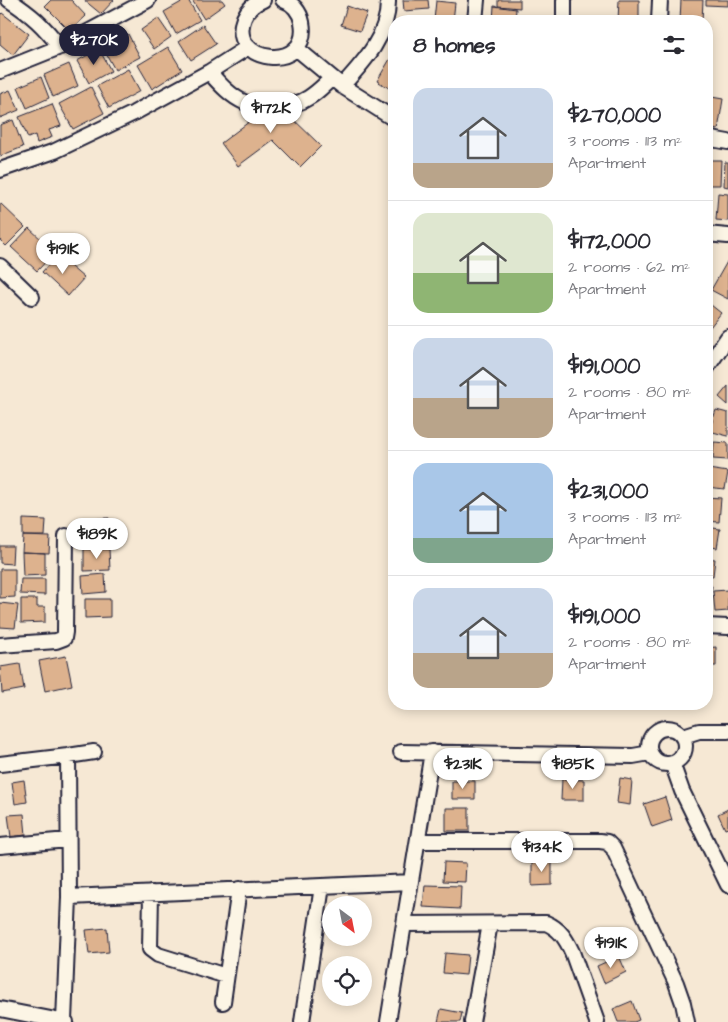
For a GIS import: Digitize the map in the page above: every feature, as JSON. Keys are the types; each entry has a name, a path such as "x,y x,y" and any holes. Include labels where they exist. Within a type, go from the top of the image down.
{"street":[{"path":"9,0 28,12 43,25 60,47"},
{"path":"258,1 244,18 242,28 244,38 248,47 256,54 277,58 288,54 296,48 303,28 300,4 283,0"},
{"path":"209,72 235,97 245,103 257,106 286,106 307,100 359,68 377,42 385,25 388,0"},
{"path":"476,15 477,0"},
{"path":"564,0 564,15"},
{"path":"659,15 660,0"},
{"path":"0,71 60,47 142,2"},
{"path":"0,170 64,147 134,114 209,72 248,47"},
{"path":"296,48 337,82 388,115"},
{"path":"713,139 728,142"},
{"path":"713,235 728,236"},
{"path":"0,266 32,297"},
{"path":"713,359 728,337"},
{"path":"0,645 56,641 64,638 66,536"},
{"path":"713,626 728,626"},
{"path":"675,729 683,736 685,752 682,757 672,763 659,762 650,753 649,741 659,730 675,729"},
{"path":"683,736 699,730 728,731"},
{"path":"0,764 94,752"},
{"path":"401,752 634,756 650,753"},
{"path":"388,1022 432,752"},
{"path":"0,1009 65,1022 69,896 68,756"},
{"path":"672,763 682,791 728,885"},
{"path":"0,846 68,840"},
{"path":"418,841 607,842 613,848 676,983 687,1022"},
{"path":"69,896 411,882"},
{"path":"302,1022 322,886"},
{"path":"223,1002 239,889"},
{"path":"151,893 150,949 152,952 158,956 226,976"},
{"path":"404,924 546,924 554,926 570,946 597,1022"},
{"path":"472,1022 490,924"}],"building":[{"path":"51,0 71,0 86,16 70,31 45,6"},
{"path":"84,0 114,0 101,14"},
{"path":"188,0 200,20 176,34 164,12"},
{"path":"192,0 222,0 225,4 204,19"},
{"path":"403,0 428,0 429,9 404,11"},
{"path":"498,0 520,0 520,8 498,6"},
{"path":"619,0 639,0 639,15 618,15"},
{"path":"681,0 703,0 702,15 680,15"},
{"path":"706,0 728,0 728,6 706,5"},
{"path":"436,1 455,3 454,15 435,15"},
{"path":"347,6 367,13 360,31 341,25"},
{"path":"494,6 516,9 516,15 493,15"},
{"path":"2,13 29,34 13,55 0,44 0,15"},
{"path":"158,18 171,37 154,49 141,30"},
{"path":"203,25 216,44 191,60 179,41"},
{"path":"128,34 140,57 115,70 103,48"},
{"path":"168,47 182,70 152,89 138,65"},
{"path":"99,49 111,71 89,83 77,61"},
{"path":"388,62 388,87 377,81"},
{"path":"69,64 78,86 53,97 44,75"},
{"path":"128,69 140,91 109,108 97,86"},
{"path":"41,77 49,98 27,108 18,87"},
{"path":"91,87 104,113 73,129 59,104"},
{"path":"10,90 19,110 0,118 0,94"},
{"path":"713,97 723,99 718,130 713,129"},
{"path":"258,99 287,99 288,114 321,146 300,167 273,140 238,166 221,143 258,115"},
{"path":"52,104 61,126 49,130 52,137 37,143 35,135 28,138 19,117"},
{"path":"13,120 23,147 0,156 0,125"},
{"path":"713,160 721,160 720,185 713,185"},
{"path":"725,162 728,162 728,187 724,186"},
{"path":"718,193 728,194 728,221 716,220"},
{"path":"0,203 25,227 6,246 0,240"},
{"path":"29,228 55,252 37,271 11,247"},
{"path":"57,255 84,278 68,296 42,272"},
{"path":"728,260 728,299 713,291 713,286"},
{"path":"713,307 721,313 713,323"},
{"path":"728,386 728,405 719,397"},
{"path":"716,410 728,413 728,436 713,432 713,419"},
{"path":"714,442 728,443 728,460 713,459"},
{"path":"713,470 728,472 725,489 713,488"},
{"path":"713,497 721,498 719,522 713,522"},
{"path":"109,518 109,549 84,549 83,519"},
{"path":"23,519 46,520 45,536 23,536"},
{"path":"713,528 720,529 717,548 713,547"},
{"path":"23,536 50,537 49,553 22,552"},
{"path":"0,546 13,546 12,564 0,563"},
{"path":"84,549 109,549 110,570 84,571"},
{"path":"22,552 45,553 45,575 23,576"},
{"path":"713,559 715,559 713,576"},
{"path":"0,569 15,569 15,597 0,598"},
{"path":"105,574 106,592 83,594 82,576"},
{"path":"21,579 45,579 45,595 20,594"},
{"path":"728,590 728,611 715,612 713,591"},
{"path":"21,599 37,599 37,607 45,607 45,622 21,623"},
{"path":"85,599 110,599 110,617 85,618"},
{"path":"0,603 18,605 15,628 0,627"},
{"path":"713,647 716,647 716,666 713,666"},
{"path":"66,656 72,685 45,691 39,661"},
{"path":"20,664 24,689 2,693 0,667"},
{"path":"620,778 632,780 630,805 617,803"},
{"path":"562,779 584,780 584,800 561,800"},
{"path":"24,780 27,802 15,804 12,782"},
{"path":"452,781 475,781 475,799 452,799"},
{"path":"665,797 672,820 652,827 644,804"},
{"path":"446,808 469,808 469,831 446,831"},
{"path":"728,809 728,828 725,829 718,814"},
{"path":"24,814 26,835 11,837 8,815"},
{"path":"532,861 552,861 552,885 532,886"},
{"path":"444,862 466,863 465,882 443,881"},
{"path":"425,885 461,886 460,909 423,907"},
{"path":"107,928 109,952 89,954 86,930"},
{"path":"445,953 468,955 466,975 443,973"},
{"path":"619,956 626,972 604,983 597,966"},
{"path":"632,1001 639,1020 634,1022 618,1022 613,1009"},
{"path":"441,1009 462,1013 460,1022 438,1022"}]}
